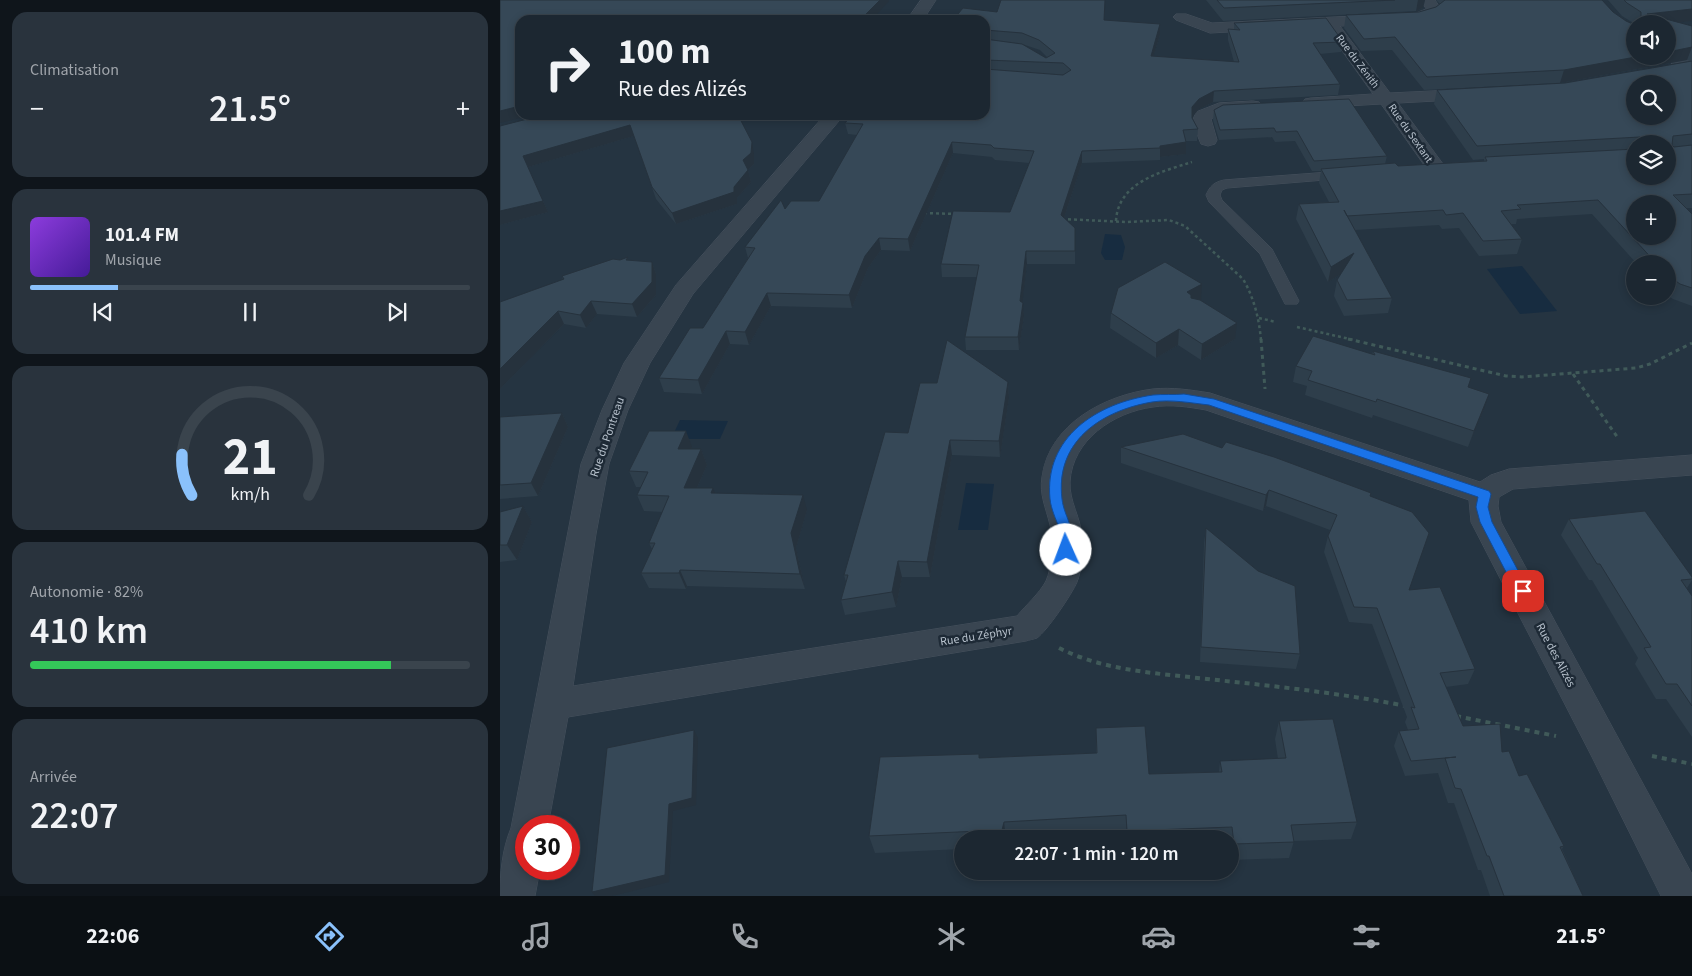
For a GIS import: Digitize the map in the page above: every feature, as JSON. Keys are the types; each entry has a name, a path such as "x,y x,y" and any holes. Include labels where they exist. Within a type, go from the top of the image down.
{"street":[{"path":"918,15 929,0"},
{"name":"Rue du Zénith","path":"1181,17 1210,28 1416,18 1428,15 1434,10 1427,0"},
{"name":"Rue du Zénith","path":"1330,23 1387,99"},
{"path":"1676,59 1690,68"},
{"path":"1662,72 1690,68"},
{"name":"Rue du Sextant","path":"1298,104 1489,93"},
{"name":"Rue du Sextant","path":"1387,99 1441,168"},
{"path":"1208,140 1201,122 1202,116 1208,111 1219,108 1268,106"},
{"name":"Rue du Pontreau","path":"531,815 553,704 581,534 596,464 614,410 642,354 684,290 831,120"},
{"name":"Rue du Zéphyr","path":"553,704 1026,628 1062,582 1068,535 1056,501 1056,475 1062,452 1076,433 1100,417 1126,406 1153,398 1184,398 1210,402 1485,494"},
{"path":"1485,494 1494,484 1509,479 1692,465"},
{"name":"Rue des Alizés","path":"1485,494 1482,507 1486,522 1682,896"},
{"path":"511,887 515,874"}],"lane":[{"path":"1417,170 1441,168"},
{"path":"1291,301 1267,252 1216,202 1213,195 1216,188 1224,184 1359,174"}],"path":[{"path":"1116,221 1119,205 1128,191 1140,182 1159,174 1210,157 1213,154 1208,140"},
{"path":"919,212 958,214"},
{"path":"1057,219 1169,220 1185,226 1243,279 1259,318 1266,422"},
{"path":"1259,318 1278,322"},
{"path":"1288,325 1498,375 1522,377 1636,368 1650,364 1692,343"},
{"path":"1572,373 1640,469"},
{"path":"1026,628 1071,655 1132,671 1358,696 1410,706"},
{"path":"1447,714 1692,764"}],"water":[{"path":"1105,234 1121,235 1125,247 1122,260 1105,260 1101,253"},
{"path":"1522,266 1557,311 1520,314 1487,269"},
{"path":"680,420 728,421 720,439 671,439"},
{"path":"966,483 994,484 988,530 958,530"}],"building":[{"path":"500,0 880,0 865,15 515,15 515,107 500,111"},
{"path":"1001,0 1105,0 1104,20 1160,24 1151,56 1239,62 1228,29 1240,30 1234,23 1326,18 1343,42 1313,43 1340,84 1214,91 1199,99 1192,107 1192,118 1198,129 1183,130 1186,142 1160,146 1160,148 1082,151 1061,215 1075,228 1075,251 1026,251 1020,301 1023,303 1018,337 965,337 979,265 941,264 953,211 1010,212 1034,151 952,142 908,239 879,238 865,256 849,295 767,293 745,332 726,331 698,380 659,378 690,328 703,328 755,248 745,247 781,200 785,209 791,201 819,201 863,124 845,123 848,120 990,120 990,69 1063,75 1071,70 1063,63 990,60 990,40 1022,44 1046,58 1055,53 1039,40 1022,33 990,30 990,15 957,15 963,8 997,12"},
{"path":"1217,0 1395,0 1224,8"},
{"path":"1445,0 1602,0 1613,12 1626,21 1626,59 1564,70 1427,77 1395,37 1364,39 1346,15 1419,12 1436,7"},
{"path":"1624,0 1692,0 1692,9 1641,15 1641,12"},
{"path":"1676,22 1692,26 1692,47 1676,50"},
{"path":"1692,61 1692,134 1626,135 1626,138 1477,146 1437,90 1565,83"},
{"path":"1349,99 1387,156 1314,161 1297,131 1276,132 1274,128 1220,130 1214,110 1223,105"},
{"path":"523,120 741,120 752,142 751,153 743,160 748,170 734,187 734,192 672,213 652,187 630,125 523,156 543,201 500,211 500,126"},
{"path":"1692,145 1692,194 1626,195 1626,230 1598,200 1517,205 1521,209 1501,211 1522,239 1483,241 1463,213 1446,215 1443,210 1347,216 1392,298 1347,300 1337,280 1354,253 1331,267 1299,204 1339,202 1321,169 1395,163 1398,166 1487,161 1485,157 1626,149 1626,185 1676,185 1676,147"},
{"path":"1676,198 1692,214 1692,288 1676,281 1676,255 1649,255 1639,245 1676,245"},
{"path":"628,257 626,260 652,262 652,282 632,304 591,301 580,315 558,311 500,369 500,302 564,279 562,276 613,259 620,260"},
{"path":"1165,262 1202,284 1187,292 1191,295 1191,298 1200,300 1237,323 1202,344 1179,329 1156,343 1111,313 1118,288"},
{"path":"1313,336 1375,355 1373,351 1471,378 1468,387 1489,394 1474,431 1377,399 1376,402 1308,380 1312,371 1296,366"},
{"path":"947,340 1008,382 999,441 950,440 927,562 898,561 892,592 841,600 848,575 844,575 885,432 908,433 920,383 937,383"},
{"path":"562,413 531,483 500,485 500,417"},
{"path":"649,431 686,431 678,449 701,449 684,488 713,488 711,493 803,495 791,533 800,574 680,570 679,573 641,573 655,543 649,543 669,496 637,495 648,472 629,471"},
{"path":"1183,434 1222,448 1226,442 1274,457 1371,493 1370,496 1412,512 1429,533 1409,590 1440,587 1475,669 1440,673 1463,726 1500,724 1502,752 1509,751 1519,776 1527,774 1564,846 1560,847 1583,896 1504,896 1461,789 1455,788 1445,758 1456,757 1411,761 1399,731 1419,729 1411,707 1415,708 1377,608 1354,607 1328,536 1337,515 1269,490 1266,495 1121,447"},
{"path":"523,506 507,545 500,545 500,512"},
{"path":"1645,511 1692,577 1692,579 1681,580 1692,596 1692,706 1677,684 1666,684 1644,648 1651,647 1600,564 1597,564 1569,519"},
{"path":"1206,528 1258,571 1295,586 1300,654 1201,647"},
{"path":"1333,719 1357,822 1291,825 1294,842 1239,844 1239,830 1232,830 1232,827 1127,830 1126,815 1004,822 1002,830 954,830 954,832 869,836 880,757 979,754 979,758 1097,753 1096,728 1145,726 1149,774 1222,772 1220,761 1286,758 1279,721"},
{"path":"694,730 692,798 669,804 665,875 592,892 607,748"}],"route":[{"path":"1066,550 1068,535 1056,501 1056,475 1062,452 1076,433 1100,417 1126,406 1153,398 1184,398 1210,402 1485,494 1482,507 1486,522 1523,591"}]}
